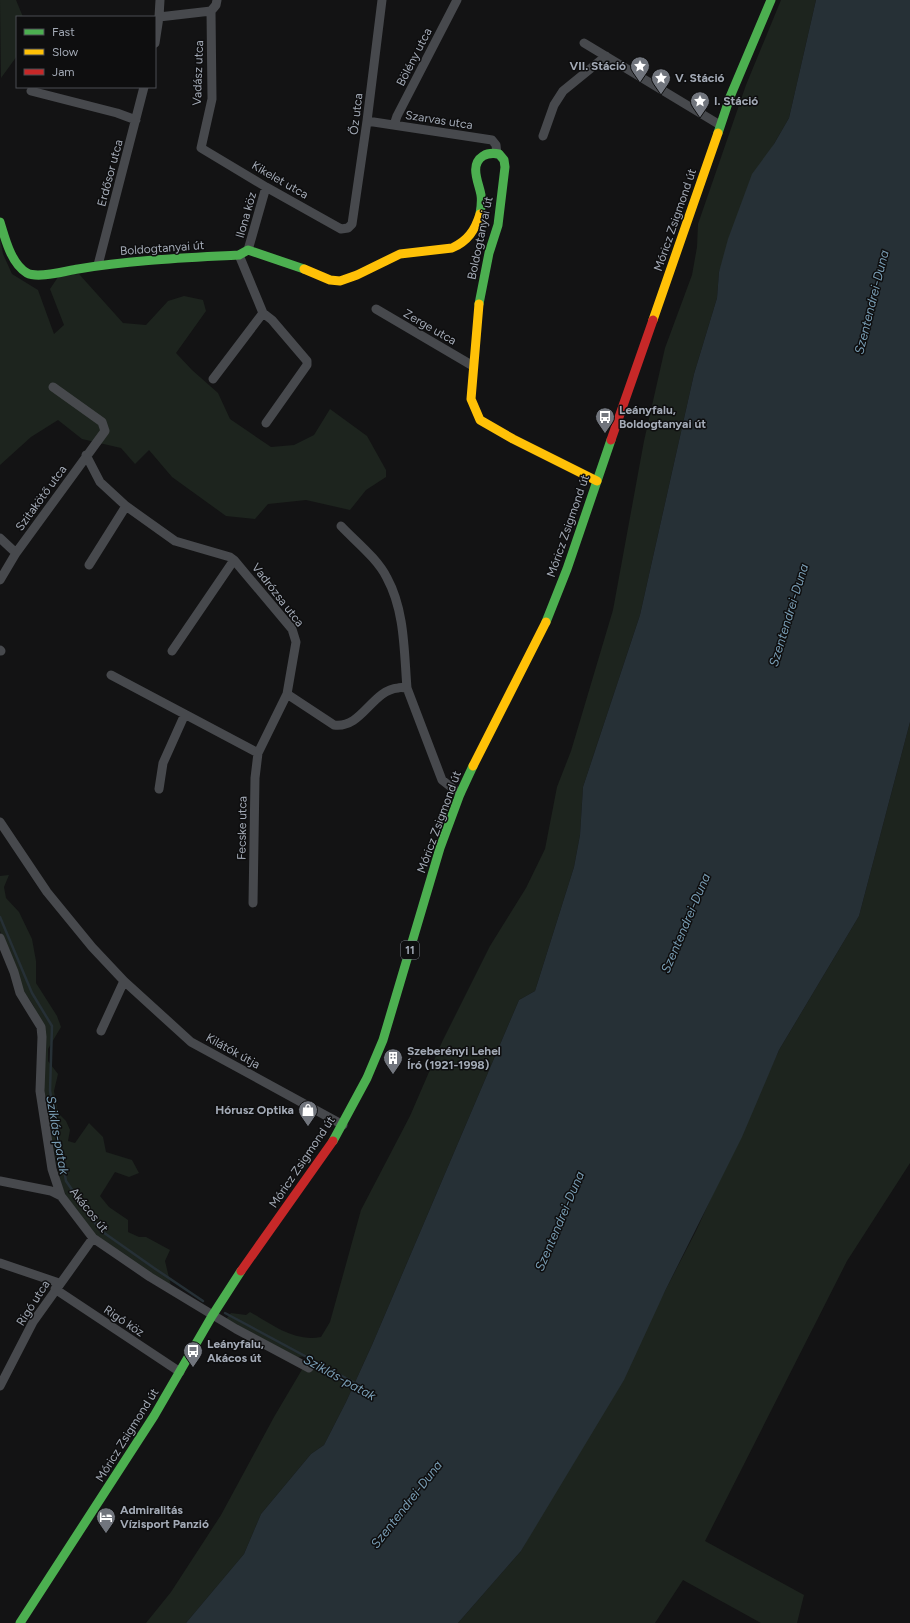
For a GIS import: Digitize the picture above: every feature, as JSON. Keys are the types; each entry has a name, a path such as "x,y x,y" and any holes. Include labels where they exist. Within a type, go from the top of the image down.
{"main road":[{"name":"Móricz Zsigmond út","path":"20,1623 154,1416 212,1316 238,1275 310,1176 343,1125 367,1078 383,1040 440,848 460,794 482,746 544,627 567,569 730,97 771,0"},
{"name":"Boldogtanyai út","path":"0,222 8,244 22,270 28,274 40,274 98,265 171,258 238,255 248,250 302,268 334,282 346,281 401,254 447,249 458,246 467,239 472,232 479,215 481,196 477,176 477,164 484,155 497,154 502,157 505,162 505,167 498,225 489,253 479,301 473,366 472,399 474,408 480,420 513,439 597,481"}],"street":[{"path":"156,36 160,0"},
{"name":"Vadász utca","path":"201,148 212,99 211,11 216,5 217,0"},
{"name":"Őz utca","path":"348,228 352,224 382,0"},
{"name":"Bölény utca","path":"394,125 397,116 457,0"},
{"path":"159,17 211,11"},
{"path":"584,43 720,125"},
{"path":"543,136 554,105 563,91 606,56"},
{"name":"Erdősor utca","path":"98,265 144,88"},
{"path":"31,91 117,113 136,120"},
{"name":"Szarvas utca","path":"367,121 492,140 496,145 497,154"},
{"name":"Kikelet utca","path":"201,148 266,187 341,229 348,228"},
{"name":"Ilona köz","path":"248,250 266,187"},
{"path":"238,255 263,313 272,320 307,361 307,364 266,423"},
{"name":"Zerge utca","path":"376,309 473,366"},
{"path":"213,380 263,313"},
{"name":"Szitakötő utca","path":"0,580 16,554 105,431 102,422 53,387"},
{"name":"Vadrózsa utca","path":"86,456 100,482 126,506 175,541 230,557 234,560 292,629 295,636 296,642 287,694"},
{"path":"89,566 126,506"},
{"path":"341,526 375,560 387,578 398,608 404,649 407,688 442,780 460,794"},
{"path":"0,538 16,554"},
{"name":"Vadrózsa utca","path":"172,651 234,560"},
{"path":"111,675 258,753"},
{"path":"287,694 334,725 342,726 350,724 385,693 397,688 407,688"},
{"name":"Fecske utca","path":"253,904 255,778 258,753 287,694"},
{"path":"159,789 163,763 185,714"},
{"name":"Kilátók útja","path":"0,822 47,892 92,947 124,981 191,1042 343,1125"},
{"name":"Akácos út","path":"0,938 14,972 20,993 40,1027 42,1037 40,1091 52,1169 61,1196 93,1238 150,1277 212,1316 309,1368"},
{"path":"101,1031 124,981"},
{"path":"0,1181 51,1191 61,1196"},
{"name":"Rigó utca","path":"0,1386 33,1322 57,1286 93,1238"},
{"name":"Rigó köz","path":"0,1262 57,1286 180,1372"}],"shaded area":[{"path":"0,0 16,0 23,16 16,16 16,57 1,78"},
{"path":"781,0 816,0 789,118 774,144 719,272 717,298 694,374 640,615 583,787 580,835 574,867 535,991 519,1000 372,1345 346,1402 324,1445 311,1454 261,1514 244,1554 186,1623 146,1623 171,1592 221,1515 274,1417 310,1356 297,1357 226,1319 231,1313 246,1315 250,1312 275,1327 293,1335 311,1338 321,1337 330,1322 361,1210 410,1116 442,1042 490,946 526,888 545,849 557,787 571,751 613,610 644,441 665,348 692,275 697,247 698,224 746,85"},
{"path":"0,238 3,254 12,274 38,290 54,334 64,325 50,289 58,277 79,274 123,323 146,325 168,301 184,296 203,300 206,311 176,353 192,370 218,393 230,419 271,447 294,445 314,435 330,409 367,436 386,470 386,477 366,490 350,510 306,500 268,504 255,519 226,516 172,477 149,450 135,464 121,448 82,439 58,420 31,437 0,465"},
{"path":"910,722 910,1163 847,1261 705,1541 804,1595 797,1623 761,1623 683,1580 655,1623 458,1623 521,1551 665,1291 696,1231 779,1050 859,916"},
{"path":"9,875 4,887 6,898 19,912 32,939 36,961 36,983 57,1016 61,1027 48,1049 48,1061 58,1074 54,1091 58,1113 66,1121 70,1130 68,1141 75,1143 89,1123 103,1137 106,1152 132,1160 139,1173 129,1177 115,1172 100,1196 109,1207 128,1220 128,1232 139,1237 146,1237 170,1250 165,1261 171,1286 145,1271 95,1234 67,1197 60,1183 43,1081 46,1033 33,1005 23,990 13,961 0,931 0,876"}],"water":[{"name":"Szentendrei-Duna","path":"816,0 910,0 910,722 859,916 779,1050 742,1137 665,1291 624,1380 521,1551 458,1623 186,1623 244,1554 261,1514 311,1454 324,1445 346,1402 372,1345 519,1000 535,991 574,867 580,835 583,787 640,615 694,374 717,298 719,272 728,239 752,174 774,144 789,118"}],"waterway":[{"name":"Sziklás-patak","path":"0,917 32,993 52,1026 50,1091 66,1181 100,1230 203,1301"},
{"name":"Sziklás-patak","path":"225,1313 357,1384"}],"traffic: fast":[{"path":"718,133 730,97 771,0"},
{"path":"479,304 489,253 498,225 505,167 504,160 499,154 485,155 476,164 476,174 481,197 480,214"},
{"path":"0,222 9,250 13,257 21,269 32,275 45,275 138,261 239,255 248,250 304,269"},
{"path":"546,622 567,569 611,440"},
{"path":"333,1141 367,1078 383,1040 440,848 460,794 473,766"},
{"path":"20,1623 154,1416 212,1316 241,1271"}],"traffic: slow":[{"path":"653,320 718,133"},
{"path":"304,269 330,280 340,281 357,275 400,254 452,248 467,238 476,225 480,214"},
{"path":"479,304 471,399 480,420 513,439 597,481"},
{"path":"473,766 546,622"}],"traffic: jam":[{"path":"611,440 653,320"},
{"path":"241,1271 333,1141"}],"place":[{"name":"VII. Stáció","path":"640,83"},
{"name":"V. Stáció","path":"661,95"},
{"name":"I. Stáció","path":"700,118"},
{"name":"Leányfalu, Boldogtanyai út","path":"605,434"},
{"name":"Szeberényi Lehel Író (1921-1998)","path":"393,1075"},
{"name":"Hórusz Optika","path":"308,1127"},
{"name":"Leányfalu, Akácos út","path":"193,1368"},
{"name":"Admiralitás Vízisport Panzió","path":"106,1534"}]}
